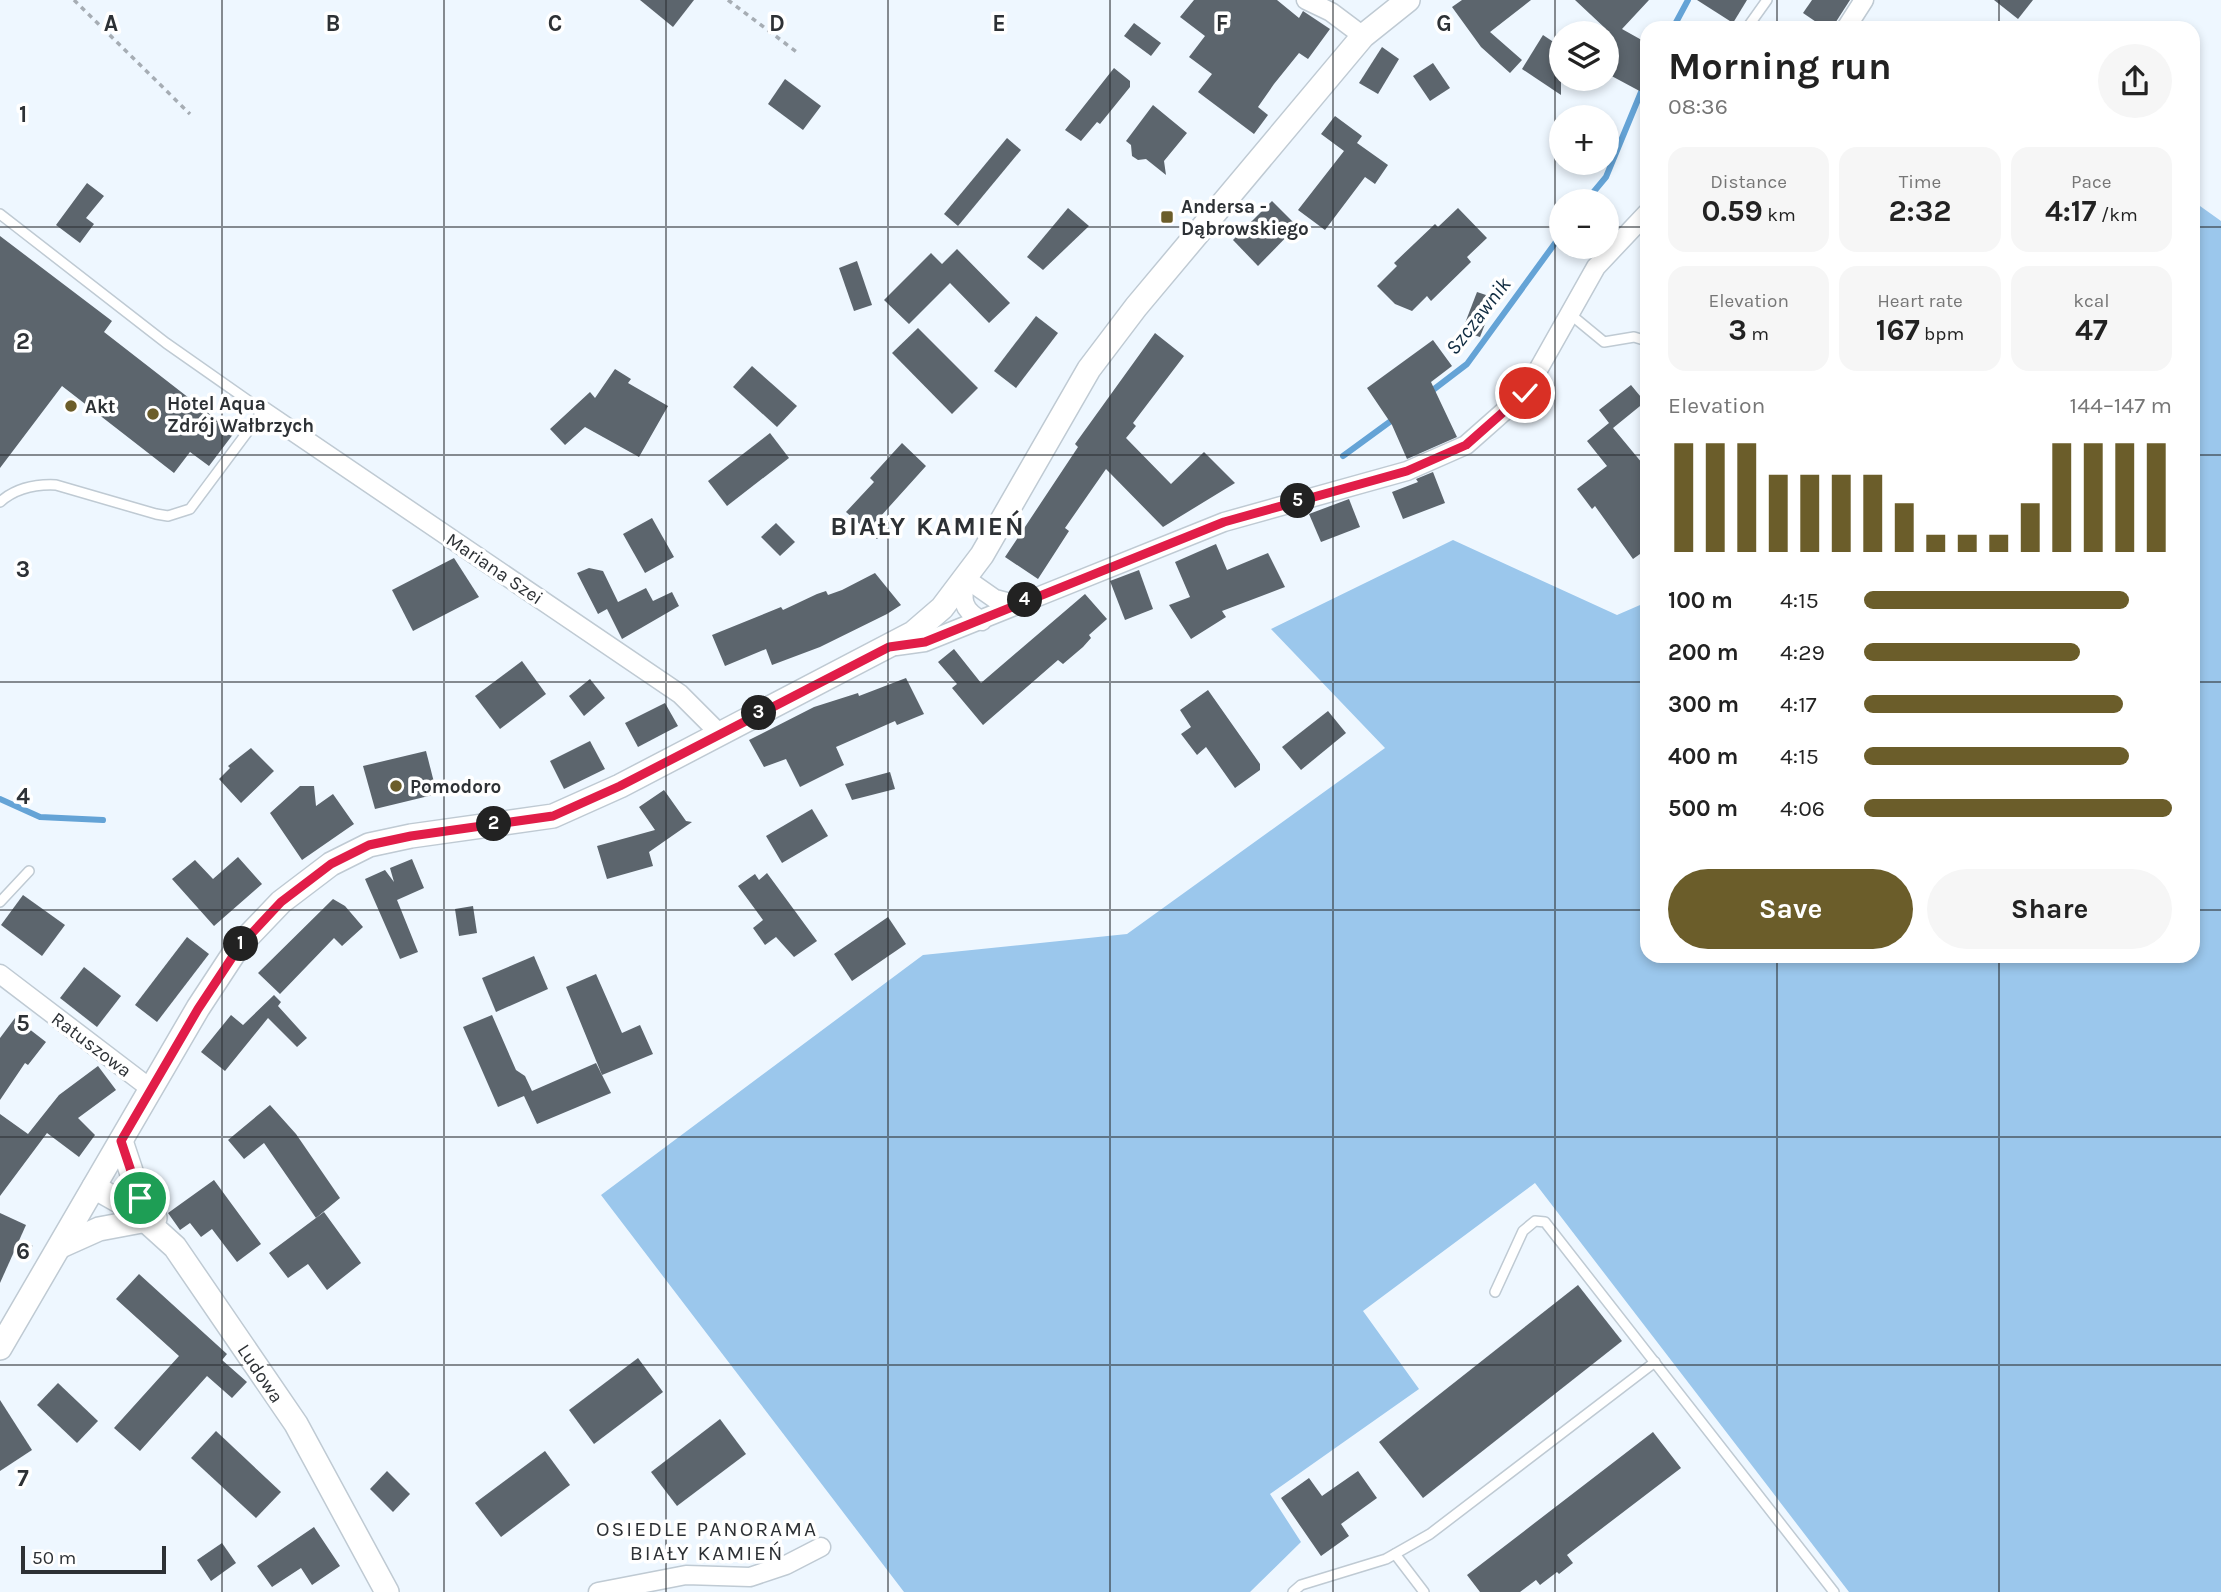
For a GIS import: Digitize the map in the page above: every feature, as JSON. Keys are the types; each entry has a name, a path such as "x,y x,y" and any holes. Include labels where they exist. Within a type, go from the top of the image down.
{"street":[{"path":"1306,0 1331,12 1363,36"},
{"path":"0,1348 198,1009 239,947 281,902 331,864 369,845 411,836 553,816 620,786 913,633 942,608 982,555 1089,369 1186,245 1363,36 1408,0"},
{"path":"1850,21 1864,0"},
{"path":"889,647 925,642 982,621 1014,604 1224,522 1407,471 1466,445 1525,393 1596,267 1640,220"},
{"name":"Mariana Szei","path":"263,411 680,694 719,733"},
{"path":"965,578 995,599 1014,604"},
{"path":"965,578 962,603 965,610 982,621"},
{"name":"Ratuszowa","path":"0,974 151,1089"},
{"path":"61,1246 99,1228 155,1227 140,1198 121,1141"},
{"name":"Ludowa","path":"94,1187 155,1227 296,1424 387,1592"},
{"path":"598,1592 686,1575 750,1577 786,1565 821,1547"}],"lane":[{"path":"1752,21 1767,0"},
{"path":"0,214 155,335 263,411 190,509 179,514 156,514 56,485 26,487 0,502"},
{"path":"1570,313 1604,342 1634,337 1640,339"},
{"path":"0,902 29,871"},
{"path":"1495,1292 1523,1231 1541,1220 1834,1592"},
{"path":"1293,1592 1301,1585 1395,1554 1430,1534 1655,1362"},
{"path":"1395,1554 1424,1592"}],"path":[{"path":"74,0 190,114"},
{"path":"729,0 798,53"}],"shaded area":[{"path":"2200,206 2221,221 2221,1592 1849,1592 1535,1183 1363,1311 1419,1389 1270,1494 1301,1542 1250,1592 904,1592 601,1195 923,955 1127,934 1385,748 1271,629 1453,540 1617,615 1640,605 1640,963 2200,963"}],"building":[{"path":"640,0 694,0 673,27"},
{"path":"1194,0 1277,0 1299,18 1303,11 1330,29 1308,59 1299,53 1274,84 1258,107 1268,115 1254,134 1198,92 1212,74 1189,57 1205,36 1180,17"},
{"path":"1462,0 1531,0 1490,32 1522,60 1510,73 1481,47 1452,7"},
{"path":"1575,0 1649,0 1622,29 1640,39 1640,91 1619,80 1619,21 1597,21"},
{"path":"1697,0 1747,0 1734,21 1730,21"},
{"path":"1812,0 1850,0 1836,21 1815,21 1803,13"},
{"path":"1994,0 2033,0 2018,19"},
{"path":"1134,23 1161,43 1151,56 1124,36"},
{"path":"1543,35 1549,39 1549,87 1522,69"},
{"path":"1382,47 1399,59 1378,94 1359,83"},
{"path":"1433,63 1450,88 1430,101 1413,76"},
{"path":"1114,68 1130,81 1130,87 1100,124 1097,122 1081,141 1065,130"},
{"path":"785,79 821,106 803,130 768,104"},
{"path":"1153,105 1187,133 1164,161 1166,175 1146,159 1138,160 1132,156 1131,145 1126,141"},
{"path":"1335,116 1362,136 1357,143 1388,165 1375,184 1365,177 1325,230 1298,210 1344,151 1321,134"},
{"path":"1007,138 1021,150 958,226 944,214"},
{"path":"87,183 104,196 86,218 94,224 80,243 56,225"},
{"path":"1272,201 1297,226 1258,266 1233,240"},
{"path":"1068,208 1089,226 1043,270 1027,257"},
{"path":"1458,208 1487,238 1467,257 1471,262 1431,301 1427,296 1412,311 1395,304 1377,286 1397,266 1394,263 1435,224 1438,227"},
{"path":"0,236 112,321 104,332 234,433 209,466 190,452 174,473 62,386 0,468"},
{"path":"957,249 1010,303 989,323 950,283 909,324 884,300 931,253 942,264"},
{"path":"857,261 872,305 854,311 839,268"},
{"path":"1477,292 1495,298 1480,337 1462,331"},
{"path":"1036,316 1058,333 1016,388 994,371"},
{"path":"918,328 978,388 952,414 892,353"},
{"path":"1155,333 1184,356 1133,423 1136,426 1126,438 1171,484 1204,452 1235,483 1163,527 1106,469 1065,528 1069,531 1038,579 1005,557 1078,447 1075,444"},
{"path":"1433,340 1452,366 1431,382 1457,437 1407,459 1392,425 1367,388"},
{"path":"752,366 797,406 777,427 733,387"},
{"path":"615,369 631,379 628,383 668,406 639,457 585,427 565,445 550,429 590,392 595,398"},
{"path":"1631,385 1640,396 1640,406 1613,428 1640,461 1640,554 1633,559 1595,506 1592,509 1577,489 1607,466 1587,441 1609,423 1599,410"},
{"path":"770,433 789,458 727,506 708,481"},
{"path":"902,443 926,466 880,517 889,525 877,539 846,512 874,482 870,478"},
{"path":"1433,472 1445,503 1403,519 1392,492 1418,482 1416,479"},
{"path":"1349,499 1360,527 1321,542 1309,514"},
{"path":"652,518 674,557 645,573 623,534"},
{"path":"776,523 795,542 780,556 761,537"},
{"path":"1216,544 1227,570 1268,553 1285,587 1222,611 1226,617 1191,639 1169,605 1190,597 1175,562"},
{"path":"454,558 479,597 413,631 392,590"},
{"path":"589,568 603,571 618,602 646,588 653,601 672,592 679,606 622,639 607,609 598,614 577,573"},
{"path":"1139,570 1153,609 1125,620 1110,581"},
{"path":"875,573 901,605 820,647 772,665 766,649 725,666 712,635 781,607 783,610 817,594 826,591 828,595 842,590"},
{"path":"1085,594 1107,619 1089,635 1091,638 1083,647 1063,664 1058,660 983,725 952,688 957,684 938,662 954,649 981,683"},
{"path":"522,661 546,694 500,729 475,696"},
{"path":"906,678 924,714 897,725 895,721 836,747 844,765 800,787 786,759 764,767 749,740 814,707 858,693 859,696"},
{"path":"590,679 605,698 584,716 569,696"},
{"path":"1208,690 1260,764 1260,770 1235,788 1206,747 1197,755 1181,734 1191,727 1180,710"},
{"path":"665,703 678,726 638,747 625,723"},
{"path":"1328,711 1346,733 1301,770 1282,747"},
{"path":"590,741 605,769 564,789 550,761"},
{"path":"251,748 274,771 241,803 219,779 230,768 228,766"},
{"path":"426,751 437,794 375,809 363,766"},
{"path":"890,772 895,789 852,800 845,784"},
{"path":"300,786 314,786 316,806 333,794 354,824 302,860 270,813"},
{"path":"664,790 686,821 692,822 649,852 653,866 607,879 597,846 655,830 639,807"},
{"path":"812,809 828,836 782,863 766,836"},
{"path":"238,857 262,884 214,926 172,879 195,860 213,879"},
{"path":"412,859 424,888 397,900 418,952 400,959 365,879 385,870 394,882 390,868"},
{"path":"767,873 817,941 794,957 776,937 765,945 753,928 763,920 738,886 755,874 759,880"},
{"path":"23,895 65,925 42,956 1,925"},
{"path":"333,899 345,906 363,927 342,946 334,938 280,994 258,973"},
{"path":"473,906 477,933 459,936 455,909"},
{"path":"888,917 906,944 852,981 834,954"},
{"path":"187,937 209,954 157,1022 135,1005"},
{"path":"534,956 548,989 496,1012 482,978"},
{"path":"84,967 121,996 97,1027 60,998"},
{"path":"596,974 622,1033 640,1025 653,1054 602,1075 566,987"},
{"path":"274,995 281,1002 278,1006 307,1038 297,1047 268,1018 225,1071 201,1052 231,1015 243,1025"},
{"path":"492,1015 516,1070 525,1076 532,1091 596,1063 611,1093 537,1124 524,1096 498,1107 463,1027"},
{"path":"15,1018 46,1042 28,1065 25,1063 0,1100 0,1038"},
{"path":"98,1066 116,1090 78,1118 95,1135 79,1157 47,1133 0,1196 0,1114 28,1134 59,1095"},
{"path":"270,1105 296,1134 340,1198 316,1218 264,1143 244,1159 228,1140"},
{"path":"214,1180 261,1244 237,1262 212,1229 201,1237 190,1223 180,1230 168,1213"},
{"path":"324,1212 361,1263 327,1290 308,1264 288,1278 269,1253"},
{"path":"0,1213 26,1225 0,1283"},
{"path":"139,1274 227,1354 222,1360 247,1382 232,1398 207,1376 140,1451 114,1428 179,1356 116,1299"},
{"path":"1578,1285 1622,1341 1423,1498 1379,1442"},
{"path":"638,1358 663,1392 594,1444 569,1410"},
{"path":"58,1383 98,1421 77,1443 37,1405"},
{"path":"0,1400 32,1450 0,1471"},
{"path":"720,1419 746,1454 677,1506 651,1472"},
{"path":"216,1431 281,1492 256,1518 191,1458"},
{"path":"1653,1432 1681,1468 1567,1555 1573,1563 1559,1574 1557,1572 1540,1585 1536,1580 1520,1592 1480,1592 1467,1575"},
{"path":"545,1451 570,1485 501,1537 475,1503"},
{"path":"387,1471 410,1494 393,1512 370,1489"},
{"path":"1358,1471 1377,1498 1341,1524 1349,1536 1321,1556 1281,1498 1309,1478 1322,1496"},
{"path":"314,1527 340,1566 312,1585 301,1568 272,1587 257,1566"},
{"path":"222,1543 236,1563 211,1581 197,1560"}],"waterway":[{"name":"Szczawnik","path":"1677,21 1688,0"},
{"name":"Szczawnik","path":"1596,189 1606,177 1640,95"},
{"name":"Szczawnik","path":"1429,393 1467,364 1549,251"},
{"name":"Szczawnik","path":"1343,456 1395,418"},
{"name":"Szczawnik","path":"0,799 40,817 103,820"}],"place":[{"name":"Andersa - Dąbrowskiego","path":"1167,217"},
{"name":"Akt","path":"71,406"},
{"name":"Hotel Aqua Zdrój Wałbrzych","path":"153,414"},
{"name":"Pomodoro","path":"396,786"}],"district":[{"name":"BIAŁY KAMIEŃ","path":"928,526"},
{"name":"OSIEDLE PANORAMA BIAŁY KAMIEŃ","path":"707,1541"}],"route":[{"path":"140,1198 121,1141 198,1009 239,947 281,902 331,864 369,845 411,836 553,816 620,786 889,647 925,642 982,621 1014,604 1224,522 1407,471 1466,445 1525,393"}]}
